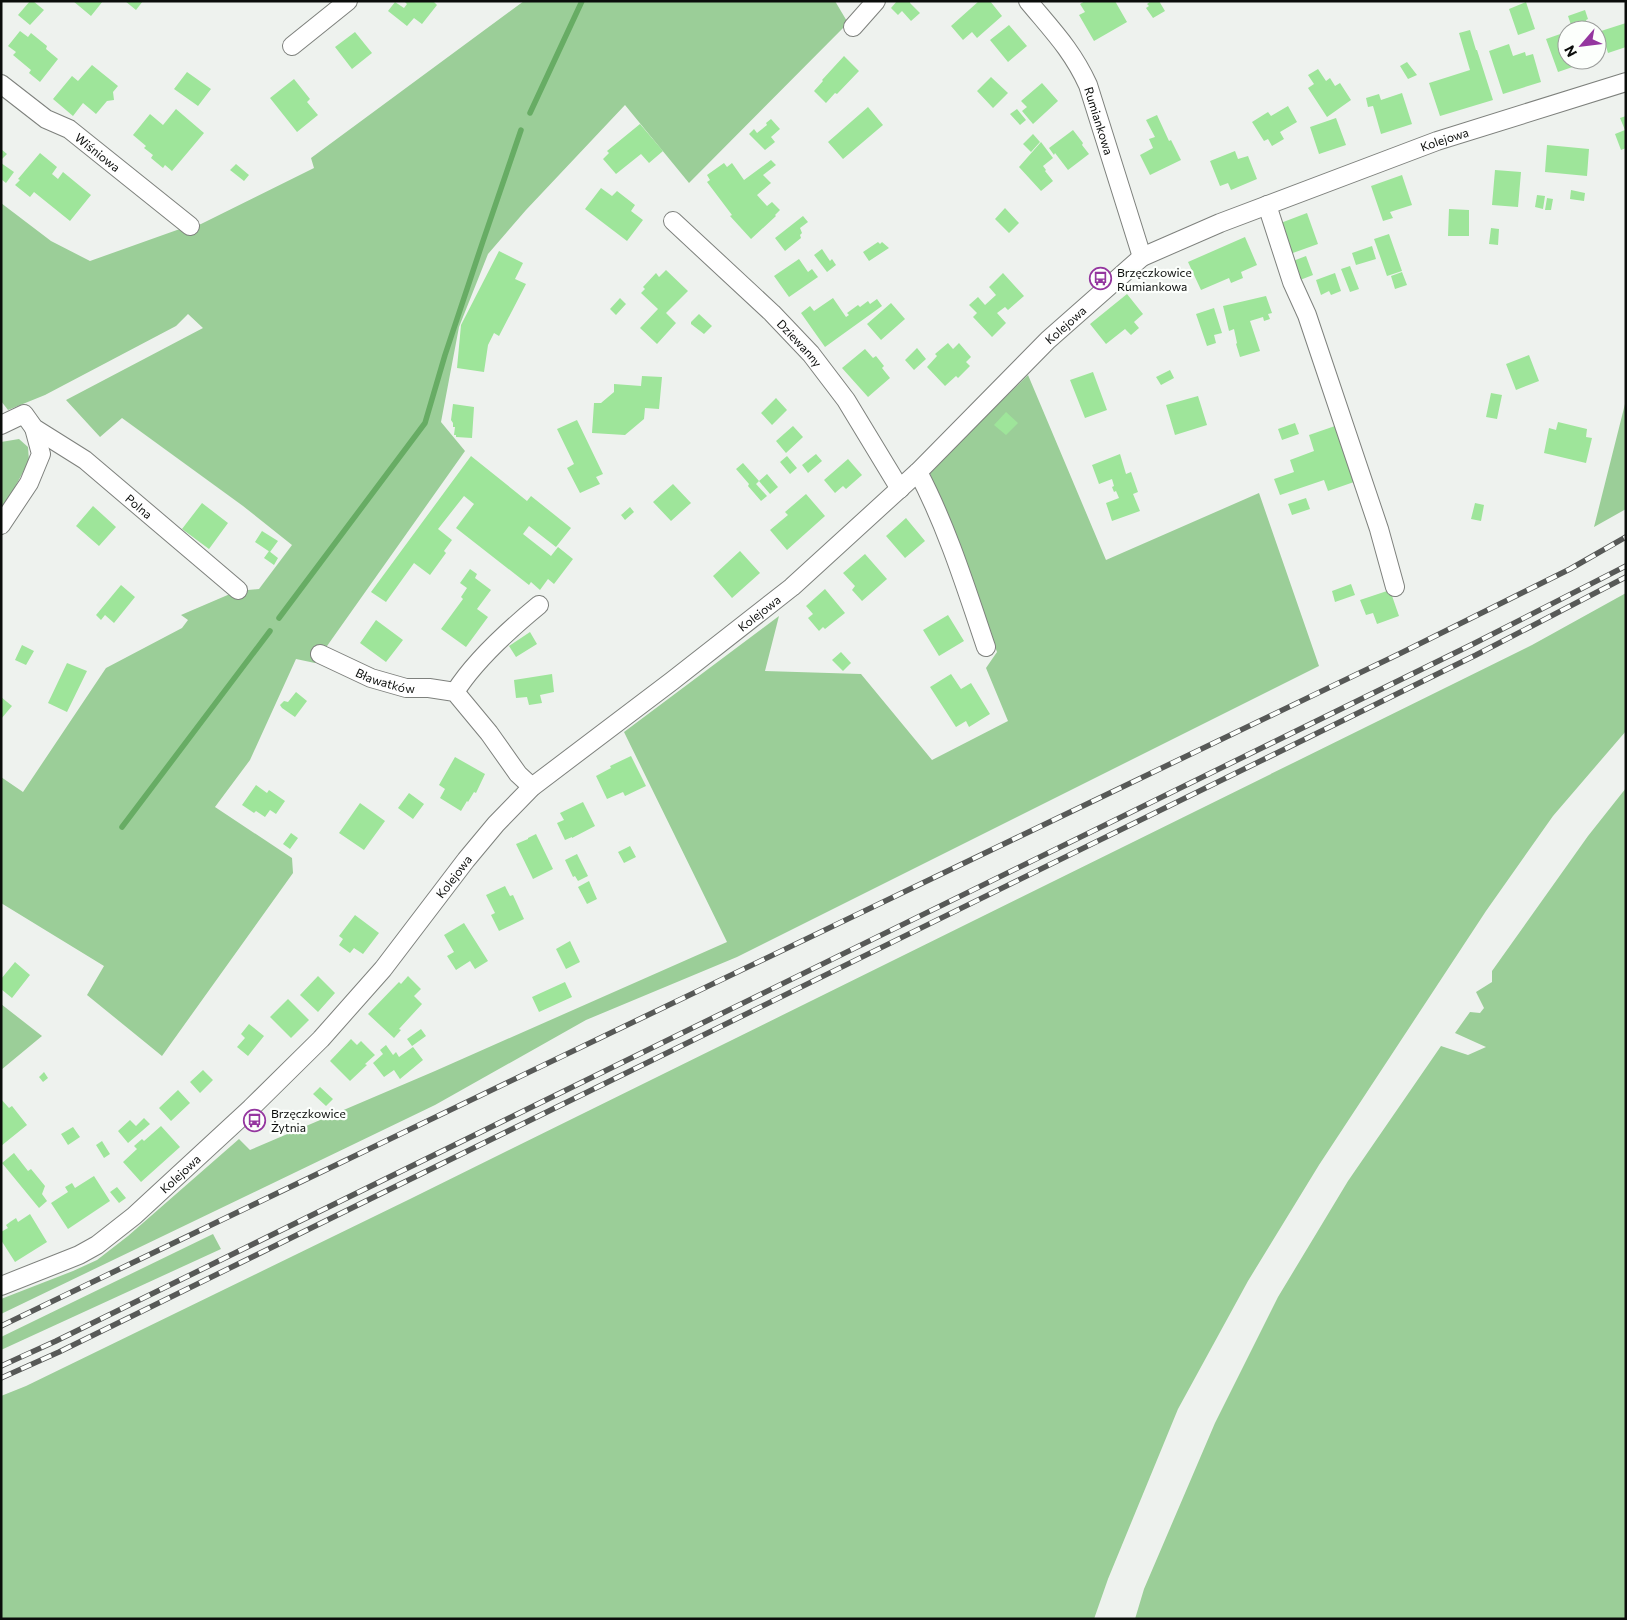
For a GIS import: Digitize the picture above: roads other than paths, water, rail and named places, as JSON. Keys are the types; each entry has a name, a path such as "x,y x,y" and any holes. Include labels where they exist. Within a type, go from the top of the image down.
{"street":[{"path":"292,46 348,1"},
{"path":"853,27 876,1"},
{"name":"Rumiankowa","path":"1028,1 1067,47 1079,65 1088,85 1142,257"},
{"name":"Kolejowa","path":"1,1286 79,1255 96,1245 134,1216 251,1108 321,1038 384,969 466,860 496,824 532,787 792,587 918,472 1048,340 1142,257 1220,223 1437,141 1626,82"},
{"name":"Wiśniowa","path":"1,84 46,120 68,129 190,226"},
{"path":"1267,205 1292,282 1306,315 1379,528 1395,587"},
{"name":"Dziewanny","path":"673,220 772,313 811,354 846,400 900,489"},
{"path":"1,425 29,421 41,454 29,483 1,525"},
{"name":"Polna","path":"29,421 85,460 238,590"},
{"path":"918,472 928,490 960,572 986,647"},
{"path":"532,787 518,774 489,733 455,692 465,677 521,620 539,605"},
{"name":"Bławatków","path":"320,654 371,678 406,688 429,688 455,692"}],"waterway":[{"path":"530,113 582,1"},
{"path":"279,618 425,423 445,355 521,130"},
{"path":"122,827 270,631"}],"railway":[{"path":"1,1326 1401,653 1570,569 1626,537"},
{"path":"1,1366 56,1341 1473,644 1626,566"},
{"path":"1,1378 59,1352 1476,655 1626,577"}],"place":[{"name":"Brzęczkowice Rumiankowa","path":"1101,279"},
{"name":"Brzęczkowice Żytnia","path":"255,1120"}]}
